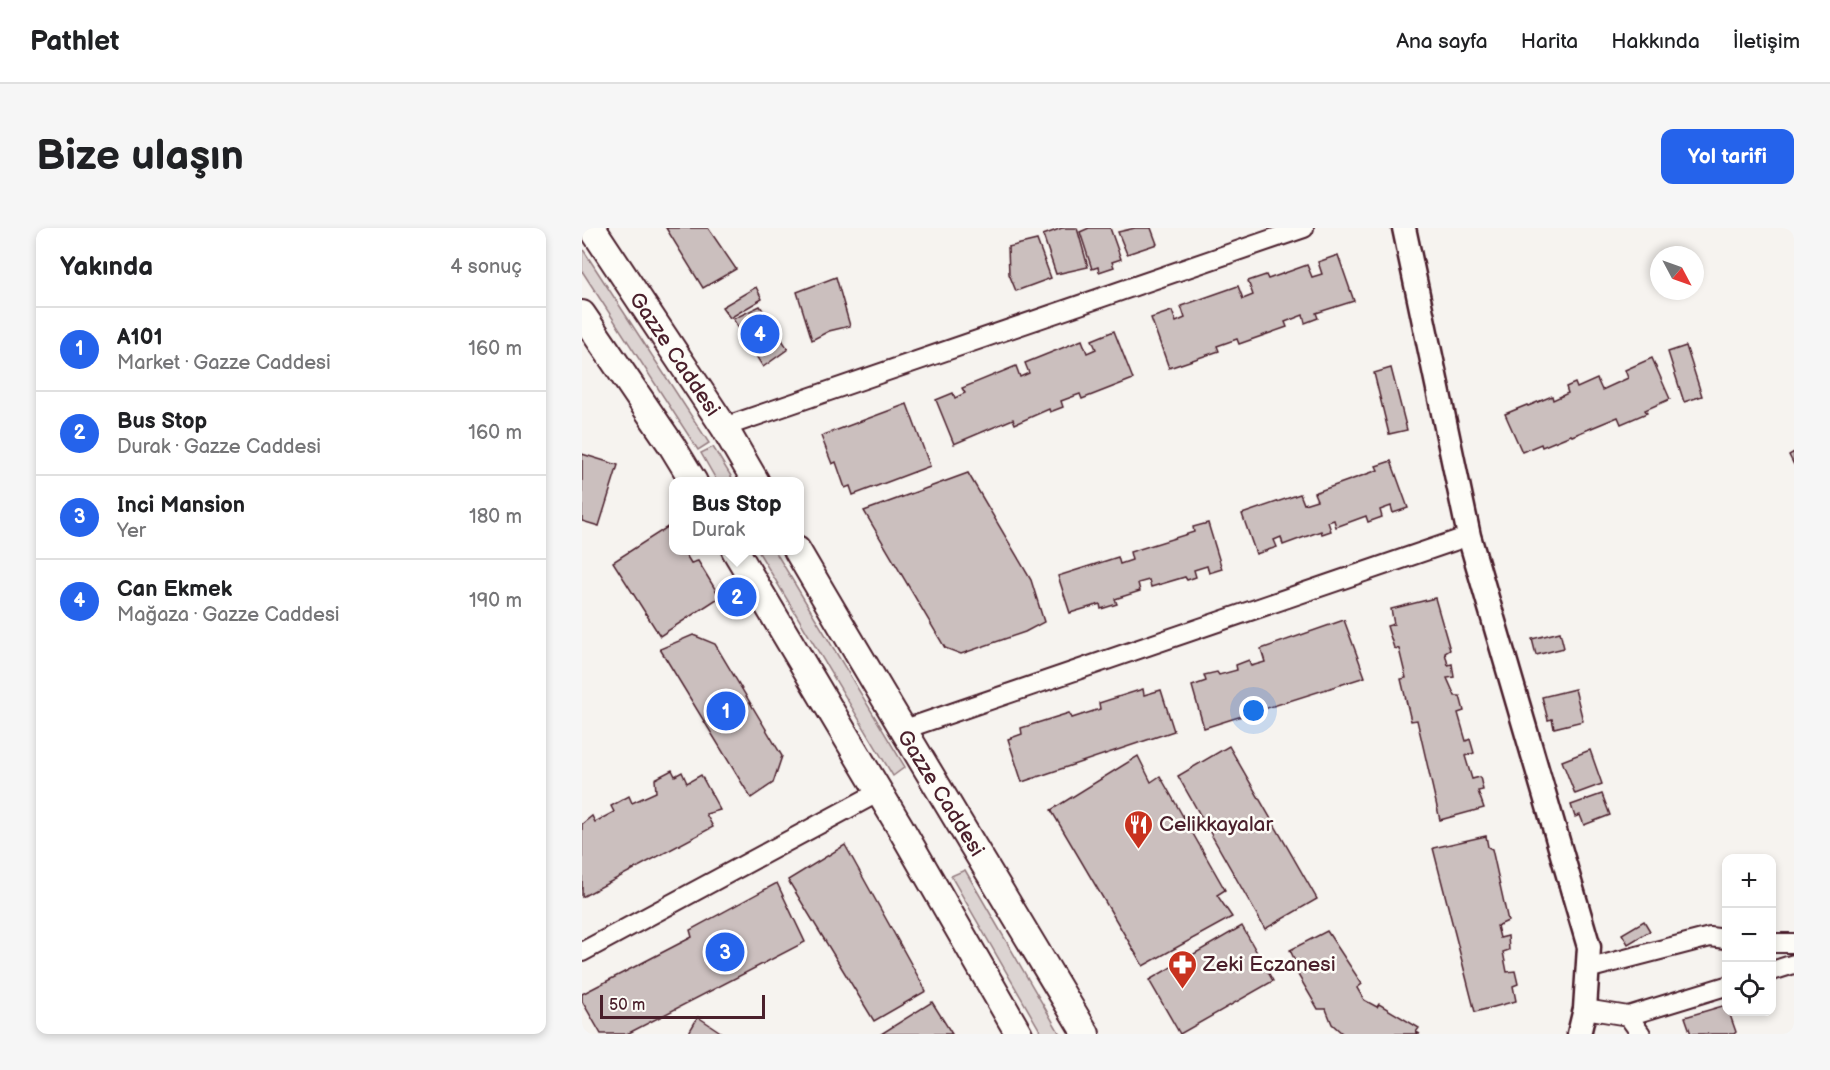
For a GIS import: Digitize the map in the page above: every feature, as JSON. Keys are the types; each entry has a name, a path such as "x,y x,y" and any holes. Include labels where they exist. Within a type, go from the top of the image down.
{"main road":[{"name":"Gazze Caddesi","path":"592,228 724,427 753,477"},
{"path":"582,314 691,477"},
{"path":"738,555 879,792 1018,1034"},
{"name":"Gazze Caddesi","path":"799,555 1086,1034"}],"street":[{"path":"724,427 1304,228"},
{"path":"1404,228 1468,536 1589,947 1585,1009 1579,1034"},
{"path":"902,730 1468,536"},
{"path":"582,952 879,792"},
{"path":"1587,969 1710,937 1722,938"},
{"path":"1776,943 1794,944"},
{"path":"1776,970 1794,964"},
{"path":"1585,1009 1628,1016 1722,987"},
{"path":"1628,1016 1641,1034"}],"shaded area":[{"path":"582,248 709,443 698,450 582,271"},
{"path":"713,447 732,477 715,477 701,453"},
{"path":"760,555 777,555 905,767 893,776"},
{"path":"965,870 1060,1034 1042,1034 951,876"}],"building":[{"path":"666,228 708,228 736,269 703,288"},
{"path":"1062,228 1077,228 1088,267 1056,274 1043,235"},
{"path":"1089,228 1110,228 1121,259 1112,262 1114,267 1099,272 1098,267 1092,269 1080,232"},
{"path":"1135,228 1151,228 1157,244 1127,254 1118,232"},
{"path":"1037,240 1051,278 1016,291 1009,274 1008,247"},
{"path":"1338,255 1354,301 1316,313 1318,318 1305,323 1303,315 1285,322 1287,327 1239,344 1237,339 1217,346 1219,351 1169,368 1151,318 1172,311 1176,322 1185,318 1181,306 1238,286 1243,299 1253,295 1248,281 1266,275 1268,279 1307,265 1312,277 1322,274 1318,262"},
{"path":"836,277 850,326 829,331 812,340 797,292"},
{"path":"756,287 762,299 730,318 722,307"},
{"path":"760,306 788,349 763,367 733,319"},
{"path":"1114,331 1133,379 1082,399 1080,394 1061,401 1063,407 1050,412 1049,409 1015,424 1013,419 954,444 936,400 953,393 955,398 965,393 962,388 1016,366 1020,377 1029,373 1025,363 1082,340 1087,353 1096,349 1092,340"},
{"path":"1686,346 1702,396 1684,402 1668,352"},
{"path":"1652,358 1670,399 1645,410 1647,413 1621,424 1618,417 1542,447 1541,444 1522,452 1505,414 1552,396 1553,400 1568,393 1566,387 1575,383 1577,388 1597,379 1602,390 1628,378 1625,370"},
{"path":"1391,368 1407,430 1389,434 1374,373"},
{"path":"907,404 930,466 853,495 850,486 845,488 836,462 832,464 821,436"},
{"path":"1794,452 1794,465 1789,455"},
{"path":"582,454 618,465 599,526 582,521"},
{"path":"1391,461 1408,508 1393,513 1391,506 1380,510 1382,517 1368,522 1366,516 1336,527 1334,520 1328,522 1331,531 1322,534 1321,531 1283,545 1281,537 1274,540 1277,547 1256,554 1242,514 1300,494 1304,504 1317,500 1314,493 1378,470 1376,466"},
{"path":"968,473 1031,580 1044,622 1025,632 961,654 945,648 864,511"},
{"path":"1208,523 1222,569 1209,573 1207,566 1194,570 1196,577 1187,580 1185,577 1151,587 1149,580 1138,583 1140,591 1115,599 1117,604 1101,609 1100,604 1070,613 1058,576 1118,557 1120,564 1132,560 1130,552 1194,532 1193,527"},
{"path":"669,526 669,555 686,555 691,563 698,561 720,597 660,636 613,562"},
{"path":"1435,598 1450,650 1445,653 1448,665 1452,664 1454,677 1447,678 1455,696 1460,696 1464,711 1458,713 1466,741 1470,739 1474,753 1465,756 1472,779 1480,777 1483,790 1478,791 1484,808 1440,820 1417,720 1411,721 1401,679 1406,678 1399,649 1394,648 1387,626 1394,624 1391,609"},
{"path":"1344,620 1365,677 1204,728 1192,686 1206,681 1204,675 1217,672 1219,675 1237,670 1236,665 1249,660 1251,666 1265,662 1261,649"},
{"path":"1560,632 1564,648 1536,655 1532,639"},
{"path":"693,635 715,644 782,756 773,783 751,798 660,649"},
{"path":"1143,689 1144,695 1161,690 1174,731 1022,782 1008,739 1022,734 1021,728 1069,713 1072,718 1100,709 1099,703"},
{"path":"1575,689 1583,721 1554,728 1552,719 1548,720 1542,697"},
{"path":"1229,746 1317,899 1265,929 1178,776"},
{"path":"1590,750 1602,784 1575,794 1562,761"},
{"name":"Celikkayalar","path":"1138,756 1151,782 1160,776 1225,890 1217,895 1232,917 1143,966 1051,810"},
{"path":"672,770 675,776 682,772 687,783 701,775 720,810 706,814 713,827 582,897 582,824 592,816 595,822 614,812 611,806 629,796 632,803 656,792 655,779"},
{"path":"1602,794 1610,815 1584,825 1580,815 1575,817 1571,805"},
{"path":"1486,836 1488,847 1492,849 1508,921 1497,926 1500,938 1508,936 1509,950 1503,952 1507,972 1515,971 1518,984 1513,986 1516,1001 1475,1012 1433,848"},
{"path":"845,845 926,991 874,1021 788,880"},
{"path":"777,883 805,942 627,1034 601,1034 582,1001 582,994 692,937 690,930"},
{"path":"1644,921 1650,931 1628,944 1622,934"},
{"path":"1242,926 1273,981 1180,1034 1149,980"},
{"path":"1327,931 1362,984 1357,988 1364,1000 1377,1007 1379,1004 1419,1028 1416,1032 1420,1034 1343,1034 1332,1024 1326,1009 1318,1009 1294,968 1298,967 1290,950"},
{"path":"932,1002 952,1034 881,1034"},
{"path":"1722,1006 1722,1016 1730,1016 1736,1032 1734,1034 1691,1034 1685,1017"},
{"path":"698,1017 719,1031 723,1034 688,1034"}],"place":[{"name":"Can Ekmek","path":"760,334"},
{"name":"Bus Stop","path":"737,597"},
{"name":"A101","path":"726,711"},
{"name":"Celikkayalar","path":"1138,850"},
{"name":"Inci Mansion","path":"725,952"},
{"name":"Zeki Eczanesi","path":"1182,990"}]}
